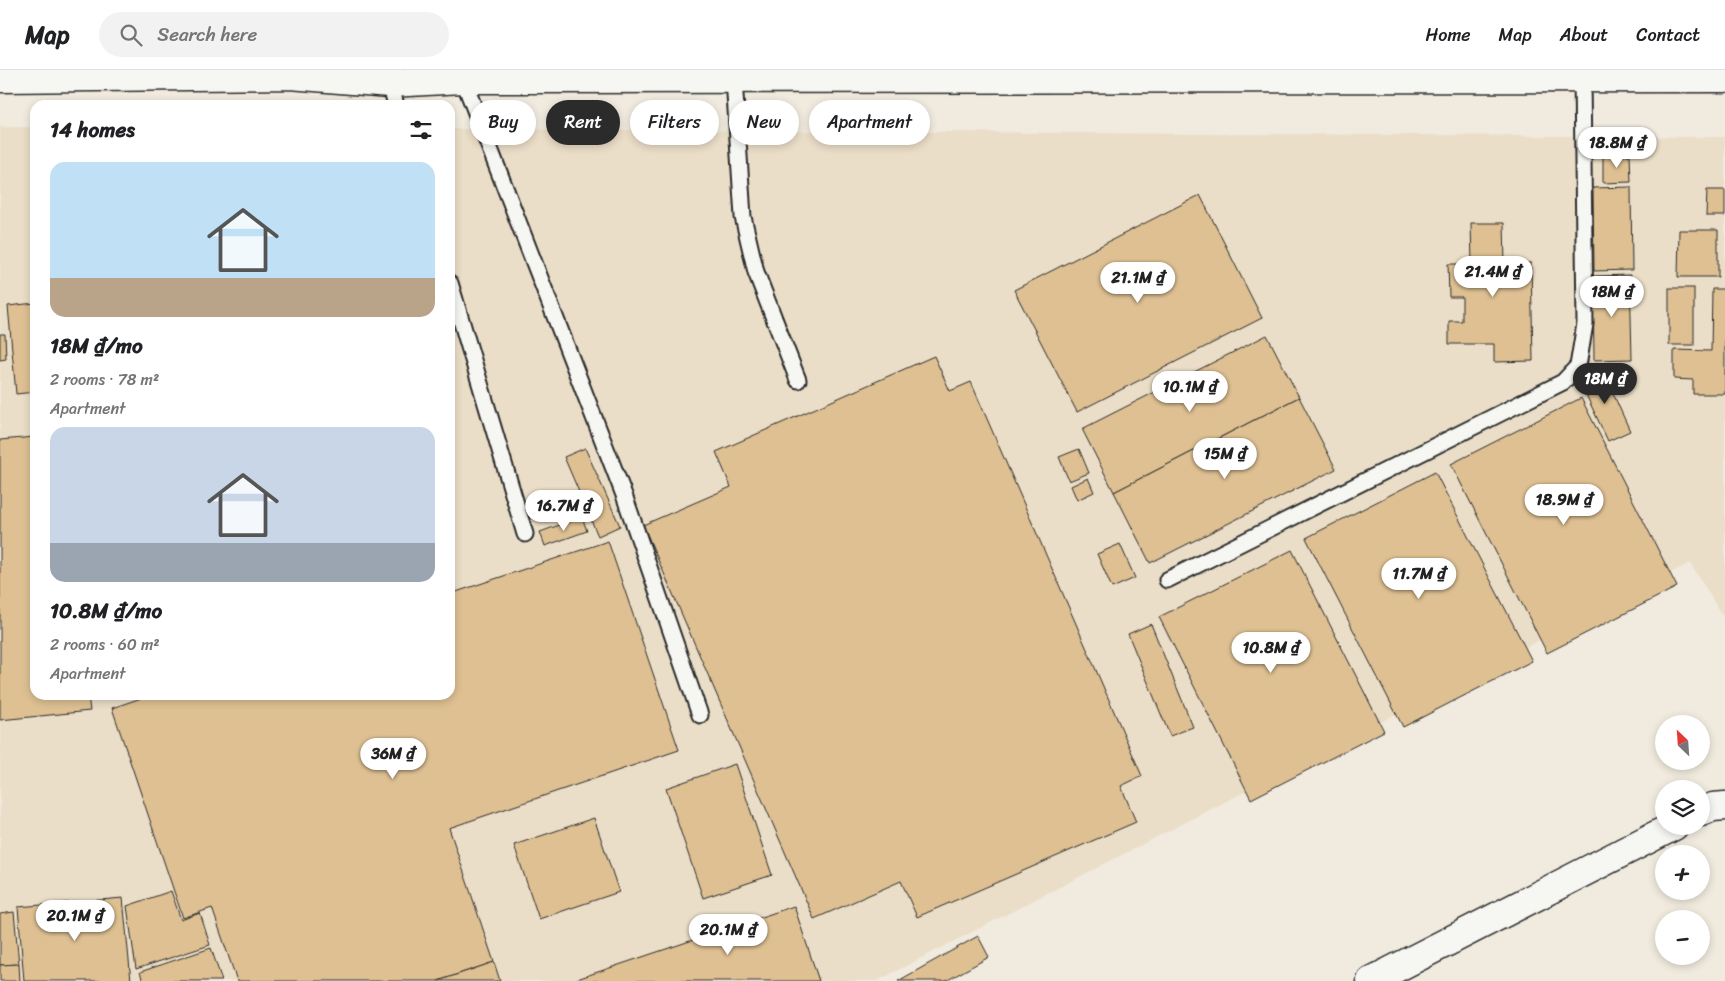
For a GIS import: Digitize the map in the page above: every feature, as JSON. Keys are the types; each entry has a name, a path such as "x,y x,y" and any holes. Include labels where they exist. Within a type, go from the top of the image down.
{"main road":[{"path":"0,78 290,75 393,94 463,79 1725,78"},
{"path":"1710,808 1725,806"},
{"path":"1370,981 1656,835"}],"lane":[{"path":"1167,580 1564,382 1578,366 1585,324 1582,78"},
{"path":"463,79 624,495 700,715"},
{"path":"734,80 743,217 756,272 798,380"},
{"path":"455,300 525,534"}],"shaded area":[{"path":"0,127 30,127 30,700 455,700 455,129 470,129 470,145 536,145 536,130 546,130 546,145 620,145 620,130 630,130 630,145 719,145 719,131 729,131 729,145 799,145 799,131 809,131 809,145 930,145 930,132 1725,137 1725,620 1690,563 877,981 0,981"}],"building":[{"path":"1630,155 1631,182 1603,183 1603,156"},
{"path":"1631,187 1632,270 1594,271 1593,188"},
{"path":"1707,190 1725,190 1725,216 1706,216"},
{"path":"1200,195 1262,318 1077,412 1014,290"},
{"path":"1471,223 1504,223 1505,263 1531,263 1533,361 1494,362 1494,344 1449,344 1449,321 1462,321 1462,297 1449,297 1448,264 1472,264"},
{"path":"1679,230 1718,230 1718,277 1678,277"},
{"path":"1630,275 1632,359 1594,360 1593,276"},
{"path":"1669,288 1694,288 1694,345 1669,345"},
{"path":"1712,289 1725,289 1725,394 1693,394 1693,380 1674,379 1674,350 1711,351"},
{"path":"30,304 30,393 16,394 8,306"},
{"path":"0,334 5,334 6,359 0,360"},
{"path":"1267,335 1299,397 1114,492 1082,429"},
{"path":"934,356 950,391 971,382 1142,776 1121,786 1136,822 917,917 901,881 814,919 643,525 731,487 716,452"},
{"path":"1602,369 1630,431 1608,441 1579,380"},
{"path":"1299,397 1336,469 1150,563 1114,492"},
{"path":"1581,398 1677,587 1547,653 1451,464"},
{"path":"30,437 30,700 89,700 90,711 0,720 0,440"},
{"path":"585,448 620,526 598,536 564,457"},
{"path":"1079,449 1089,473 1069,481 1059,457"},
{"path":"1435,472 1532,661 1403,727 1306,538"},
{"path":"1088,478 1094,492 1077,500 1071,486"},
{"path":"582,517 587,531 545,546 540,532"},
{"path":"608,541 679,750 449,828 494,962 438,981 237,981 212,908 183,918 112,708 135,700 455,700 455,592"},
{"path":"1120,544 1135,578 1112,588 1097,554"},
{"path":"1292,550 1384,731 1251,799 1159,617"},
{"path":"1151,624 1193,727 1170,736 1128,634"},
{"path":"735,764 772,875 703,898 666,788"},
{"path":"594,818 619,892 539,919 514,845"},
{"path":"171,891 181,920 200,913 210,945 136,969 127,906"},
{"path":"123,898 131,981 24,981 18,907"},
{"path":"794,906 819,981 571,981"},
{"path":"14,912 19,964 0,965 0,914"},
{"path":"978,936 989,957 946,981 898,981"},
{"path":"211,948 222,981 143,981 140,972"},
{"path":"494,962 500,981 438,981"},
{"path":"19,964 20,981 0,981 0,965"}]}
